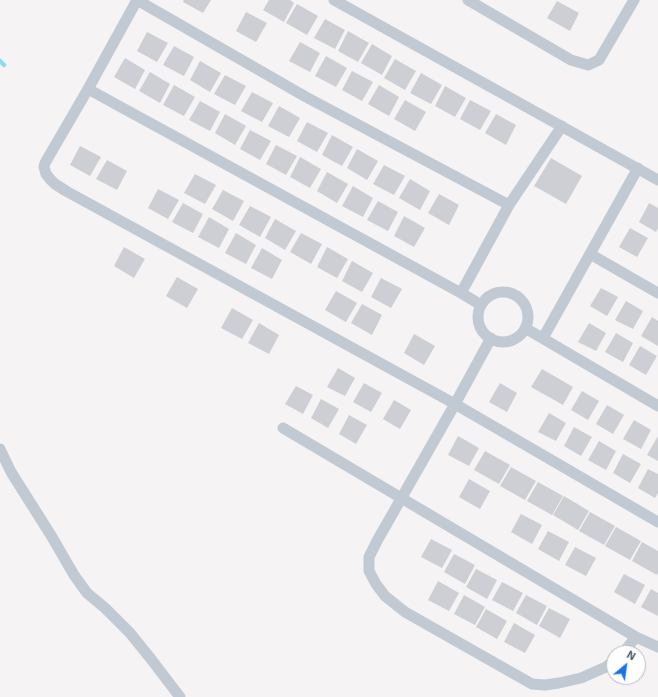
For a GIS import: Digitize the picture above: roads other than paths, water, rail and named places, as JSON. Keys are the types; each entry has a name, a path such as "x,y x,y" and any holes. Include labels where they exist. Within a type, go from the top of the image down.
{"street":[{"path":"509,205 306,96 137,0 44,167 46,174 55,184 66,191 455,404 658,522"},
{"path":"334,0 658,180"},
{"path":"468,0 572,60 588,65 600,60 634,0"},
{"path":"88,89 462,293 481,305"},
{"path":"462,293 509,205 562,126"},
{"path":"543,338 638,168"},
{"path":"590,254 658,293"},
{"path":"506,292 515,295 522,301 527,310 528,319 525,328 520,335 506,342 491,338 484,332 479,324 478,314 481,305 487,298 496,293 506,292"},
{"path":"525,328 658,406"},
{"path":"491,338 377,541 369,557 369,571 385,596 405,612 532,684 545,685 581,678 606,667"},
{"path":"283,428 636,637 658,647"},
{"path":"0,449 12,472 74,575 88,593 106,608 130,633 180,697"},
{"path":"630,645 636,637"}],"waterway":[{"path":"0,61 4,65"}]}
